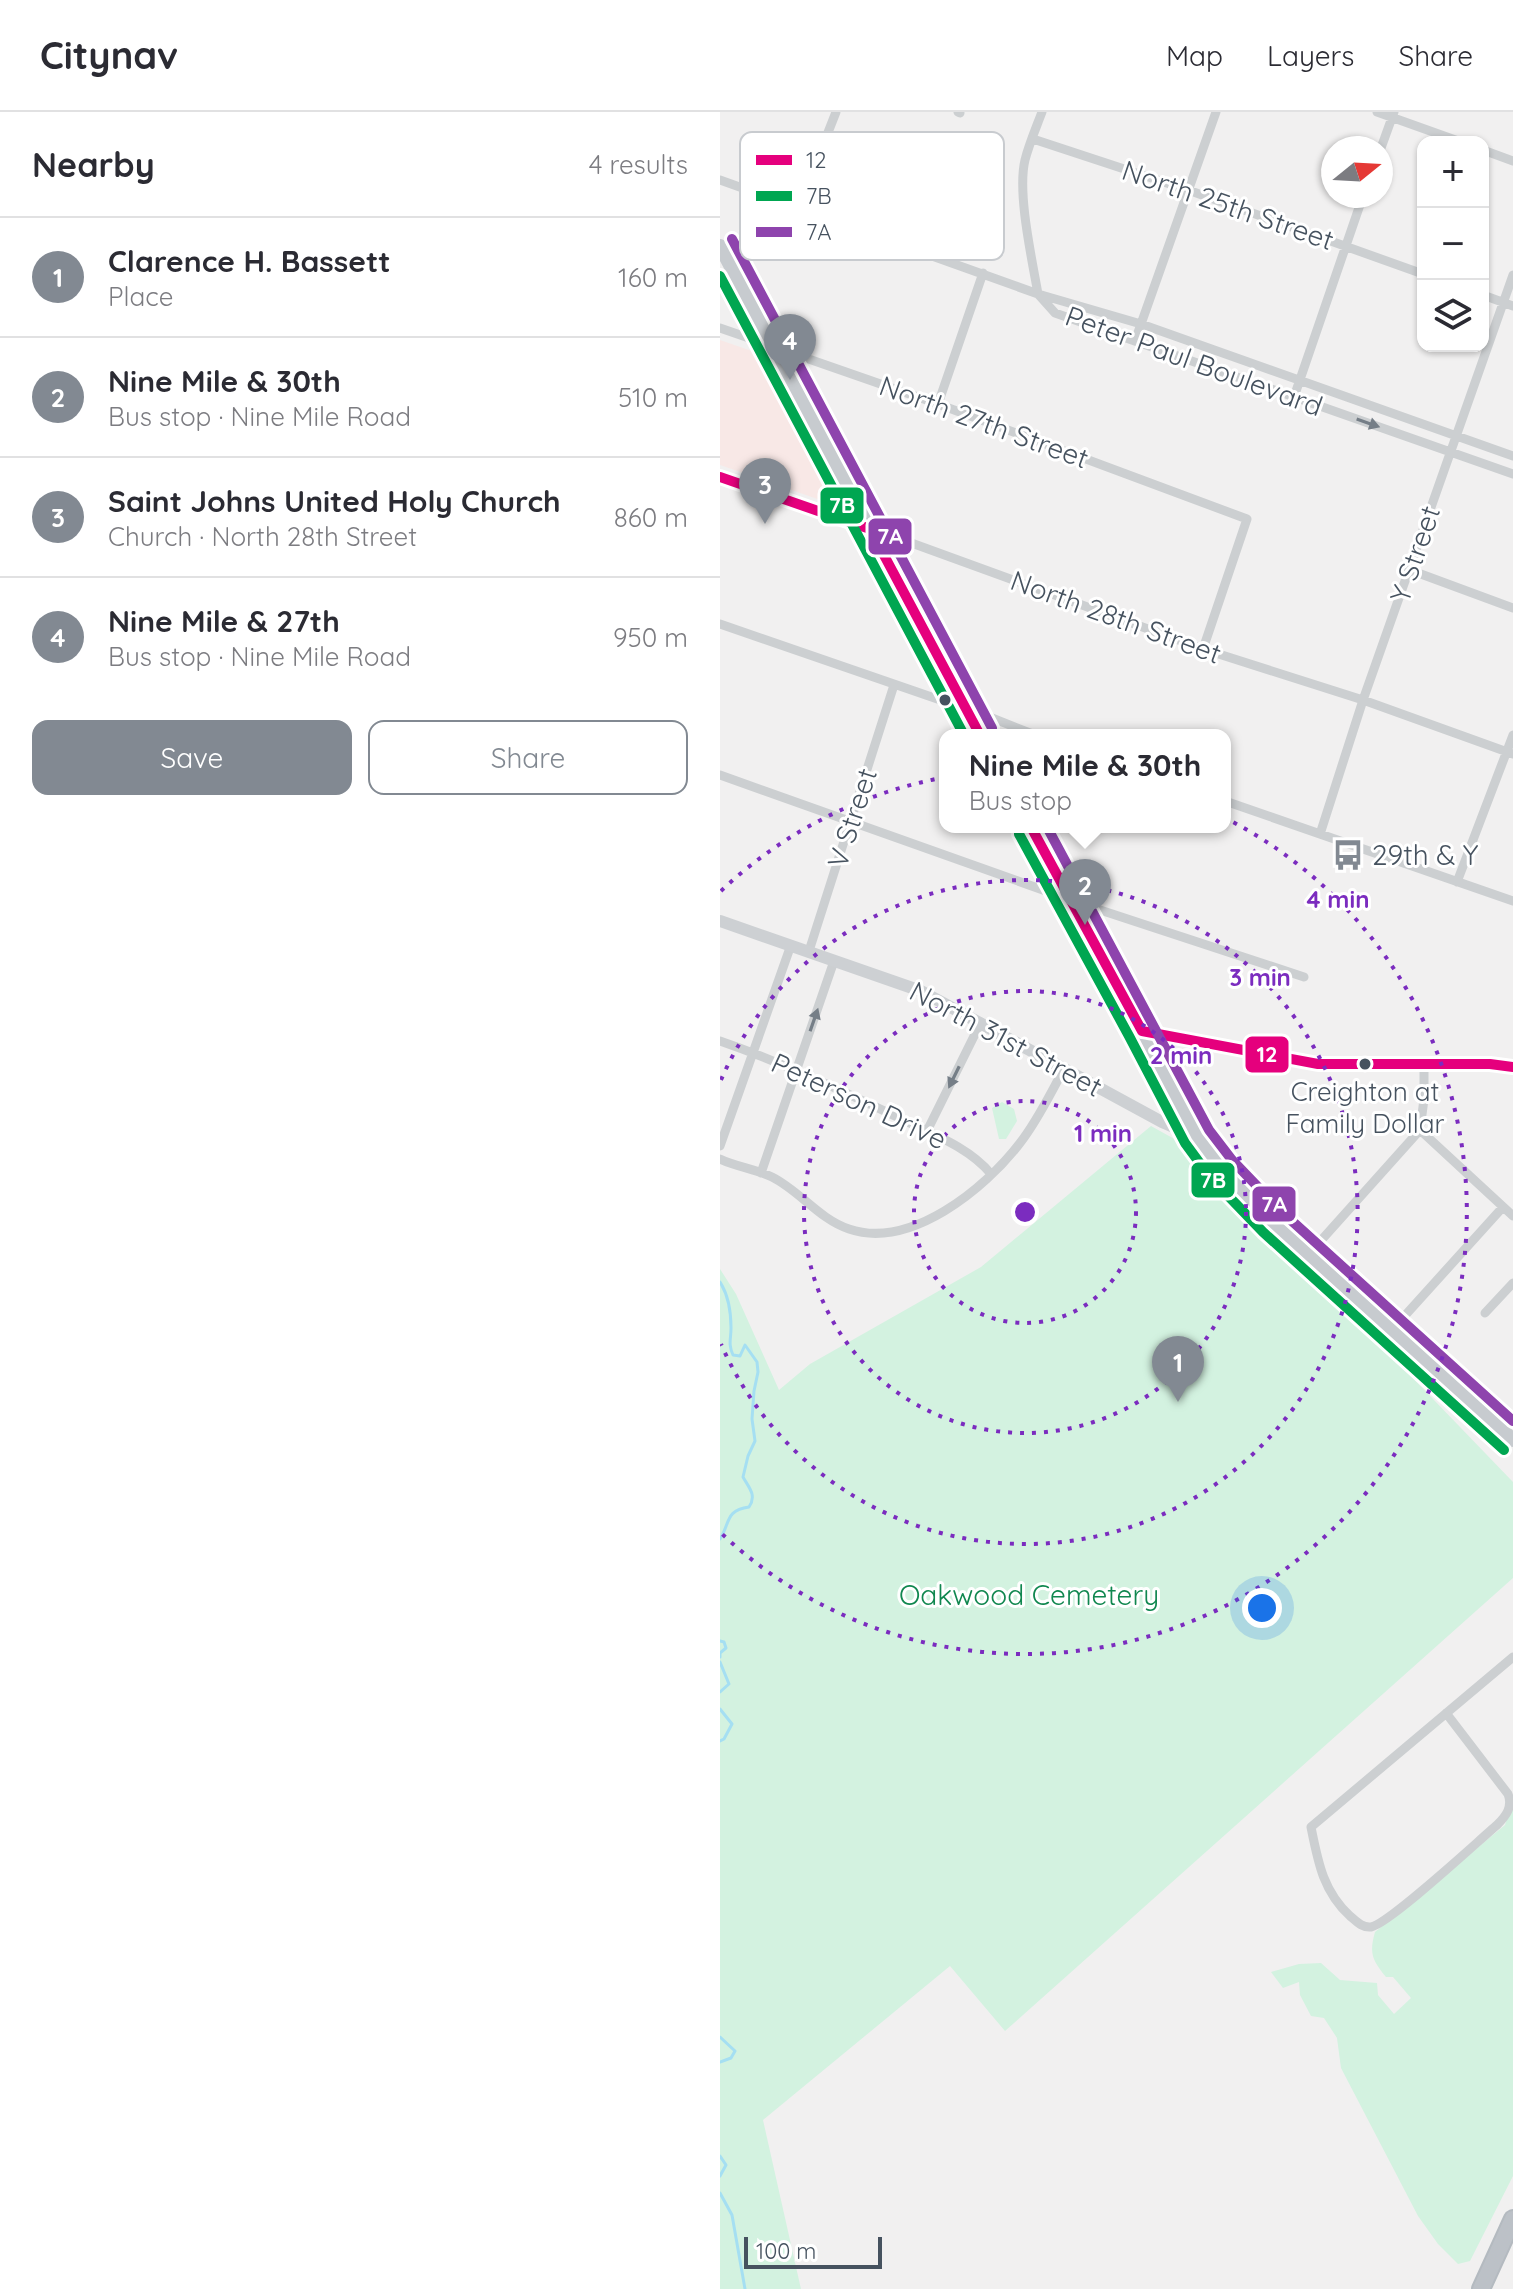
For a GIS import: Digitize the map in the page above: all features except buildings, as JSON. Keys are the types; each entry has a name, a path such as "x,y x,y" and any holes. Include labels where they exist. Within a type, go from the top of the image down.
{"highway":[{"path":"1481,2289 1513,2219"}],"main road":[{"path":"720,246 977,729"},
{"path":"1034,833 1197,1137 1221,1169 1308,1255 1513,1440"}],"street":[{"path":"828,132 836,112"},
{"path":"945,260 1038,294 1023,177 1025,160 1042,112"},
{"path":"1135,341 1216,112"},
{"path":"1377,112 1393,114 1446,136"},
{"path":"1385,136 1393,114"},
{"name":"North 25th Street","path":"1033,139 1188,190 1417,272"},
{"path":"1489,152 1513,161"},
{"path":"720,180 740,187"},
{"path":"1294,397 1359,208"},
{"path":"938,404 983,273"},
{"name":"Y Street","path":"1320,834 1455,436 1508,304 1513,275"},
{"name":"Peter Paul Boulevard","path":"1038,294 1141,324 1513,456"},
{"name":"Peter Paul Boulevard","path":"1038,294 1055,313 1513,474"},
{"path":"1489,297 1508,304"},
{"name":"North 27th Street","path":"720,328 938,404 1247,519 1203,649"},
{"name":"North 28th Street","path":"720,477 1203,649 1363,700 1510,753"},
{"path":"1410,570 1513,608"},
{"path":"720,624 949,703 955,709 987,716 1020,729"},
{"name":"V Street","path":"809,951 894,685"},
{"path":"1457,882 1510,753 1513,735"},
{"path":"720,775 1071,899 1304,977"},
{"path":"1231,803 1513,901"},
{"name":"North 31st Street","path":"720,921 921,991 1162,1122 1197,1137"},
{"path":"720,1146 791,945"},
{"path":"761,1173 834,961"},
{"path":"927,1131 981,1022"},
{"path":"1142,1031 1318,1064 1490,1064 1513,1067"},
{"name":"Peterson Drive","path":"720,1041 796,1069 927,1131 974,1157 991,1174"},
{"path":"1308,1255 1420,1130 1424,1063"},
{"path":"720,1159 776,1179 843,1227 884,1234 910,1228 944,1210 991,1174 1021,1141 1064,1069"},
{"path":"1420,1130 1513,1216"},
{"path":"1391,1331 1503,1207"},
{"path":"1485,1313 1513,1283"},
{"path":"1446,1713 1509,1796 1511,1801 1507,1813 1399,1909 1374,1926 1365,1927 1354,1920 1330,1892 1319,1869 1311,1827 1446,1713 1513,1657"}],"shaded area":[{"path":"720,340 766,356 849,510 720,465"}],"green space":[{"path":"1002,1102 1014,1109 1017,1121 1006,1139 999,1139 992,1108"},
{"name":"Oakwood Cemetery","path":"1151,1126 1197,1154 1513,1482 1513,1578 1005,2031 950,1966 763,2120 801,2289 720,2289 720,1269 736,1294 779,1390 810,1364 981,1267"},
{"path":"1513,1798 1513,2176 1470,2261 1458,2264 1438,2244 1418,2216 1341,2068 1337,2038 1324,2018 1311,2016 1300,1995 1299,1982 1283,1988 1271,1972 1299,1964 1321,1963 1340,1980 1377,1983 1378,1995 1394,2014 1411,1998 1393,1977 1386,1977 1375,1961 1372,1946 1375,1932 1505,1825"}],"waterway":[{"path":"720,1282 729,1304 733,1355 740,1356 745,1345 757,1362 758,1372 752,1419 755,1441 743,1477 752,1499 749,1507 732,1514 720,1539"},
{"path":"720,1641 726,1648 720,1657"},
{"path":"720,1662 729,1684 720,1692"},
{"path":"720,1709 732,1724 720,1741"},
{"path":"720,2037 735,2051 731,2058 720,2062"},
{"path":"720,2156 726,2165 720,2176"},
{"path":"720,2193 732,2215 745,2289"}],"transit line":[{"name":"7A","path":"732,239 740,254"},
{"name":"7A","path":"743,260 992,728"},
{"name":"7B","path":"720,276 961,729"},
{"name":"12","path":"720,477 870,529"},
{"name":"12","path":"870,529 977,729"},
{"name":"12","path":"1034,833 1142,1031"},
{"name":"7A","path":"1050,833 1209,1130 1232,1160 1282,1212 1513,1421"},
{"name":"7B","path":"1019,834 1185,1143 1210,1177 1263,1232 1504,1450"},
{"name":"12","path":"1142,1031 1318,1064 1490,1064 1513,1067"}],"place":[{"name":"Nine Mile & 27th","path":"790,380"},
{"name":"Saint Johns United Holy Church","path":"765,524"},
{"name":"29th & Y","path":"1348,855"},
{"name":"Nine Mile & 30th","path":"1085,925"},
{"name":"Creighton at Family Dollar","path":"1365,1064"},
{"name":"Clarence H. Bassett","path":"1178,1402"}]}
